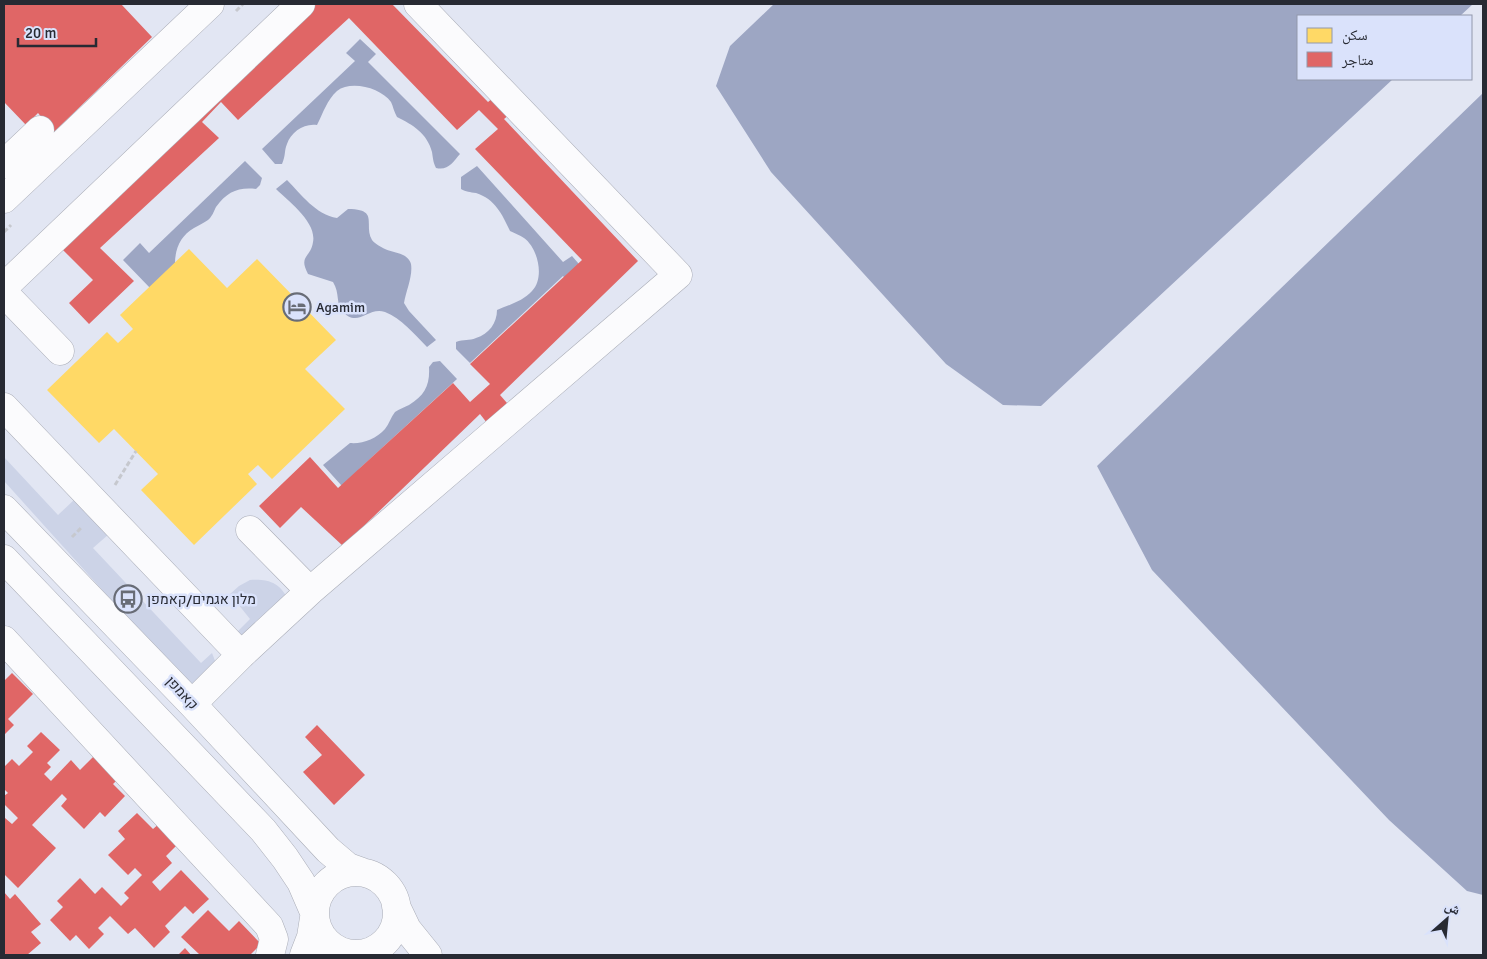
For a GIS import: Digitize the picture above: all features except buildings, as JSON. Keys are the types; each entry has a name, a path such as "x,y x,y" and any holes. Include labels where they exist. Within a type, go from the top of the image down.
{"street":[{"path":"4,199 210,4"},
{"path":"4,287 301,4"},
{"path":"192,704 241,654 310,591 678,275 418,4"},
{"path":"4,164 40,130"},
{"path":"4,293 60,351"},
{"path":"4,407 241,654"},
{"name":"קאמפן","path":"4,508 192,704 328,850 348,867 362,872"},
{"path":"250,530 310,591"},
{"path":"4,560 263,830 301,882 318,931 327,942 338,950 349,954 364,953 377,948 387,940 394,928 397,915 396,906"},
{"path":"4,640 269,926 274,939 270,955"},
{"path":"304,955 311,936 315,904 320,891 329,880 341,874 355,871 369,874 381,880 390,890 407,930 428,955"}],"shaded area":[{"path":"774,4 1473,4 1461,15 1297,15 1297,80 1392,80 1041,406 1003,405 946,364 771,172 716,86 730,46"},
{"path":"360,39 376,54 368,62 460,154 450,165 440,169 436,168 430,145 423,135 397,117 391,102 386,97 373,89 358,86 350,86 337,91 328,103 317,125 307,125 295,132 287,144 282,164 275,164 262,149 355,61 346,53"},
{"path":"1483,93 1483,895 1467,891 1389,820 1152,570 1097,466"},
{"path":"245,161 262,178 260,185 256,189 238,190 229,194 216,207 209,219 189,231 182,238 176,253 175,263 151,289 123,260 140,243 149,253"},
{"path":"477,166 563,262 572,256 585,271 571,285 563,276 470,363 456,349 456,342 473,339 485,334 496,319 497,310 520,300 532,291 536,285 539,271 536,256 529,243 524,238 510,231 501,213 493,203 483,196 461,189 461,177"},
{"path":"287,180 309,203 329,216 337,218 348,209 364,212 369,219 372,240 385,249 404,255 409,260 411,273 404,303 436,340 427,347 413,332 385,312 373,312 353,318 342,311 333,282 308,274 305,268 304,263 312,247 313,234 311,227 300,212 276,189"},
{"path":"440,361 457,379 359,469 350,495 323,465 350,443 360,443 378,436 395,412 409,405 423,393 429,379 429,367 433,362"},
{"path":"4,457 58,515 75,499 109,534 93,548 201,663 212,653 217,666 211,683 188,685 4,481"},
{"path":"250,580 263,580 274,583 282,590 289,601 249,642 236,633 250,619 230,594"}],"place":[{"name":"Agamim","path":"297,307"},
{"name":"מלון אגמים/קאמפן","path":"128,599"}]}
